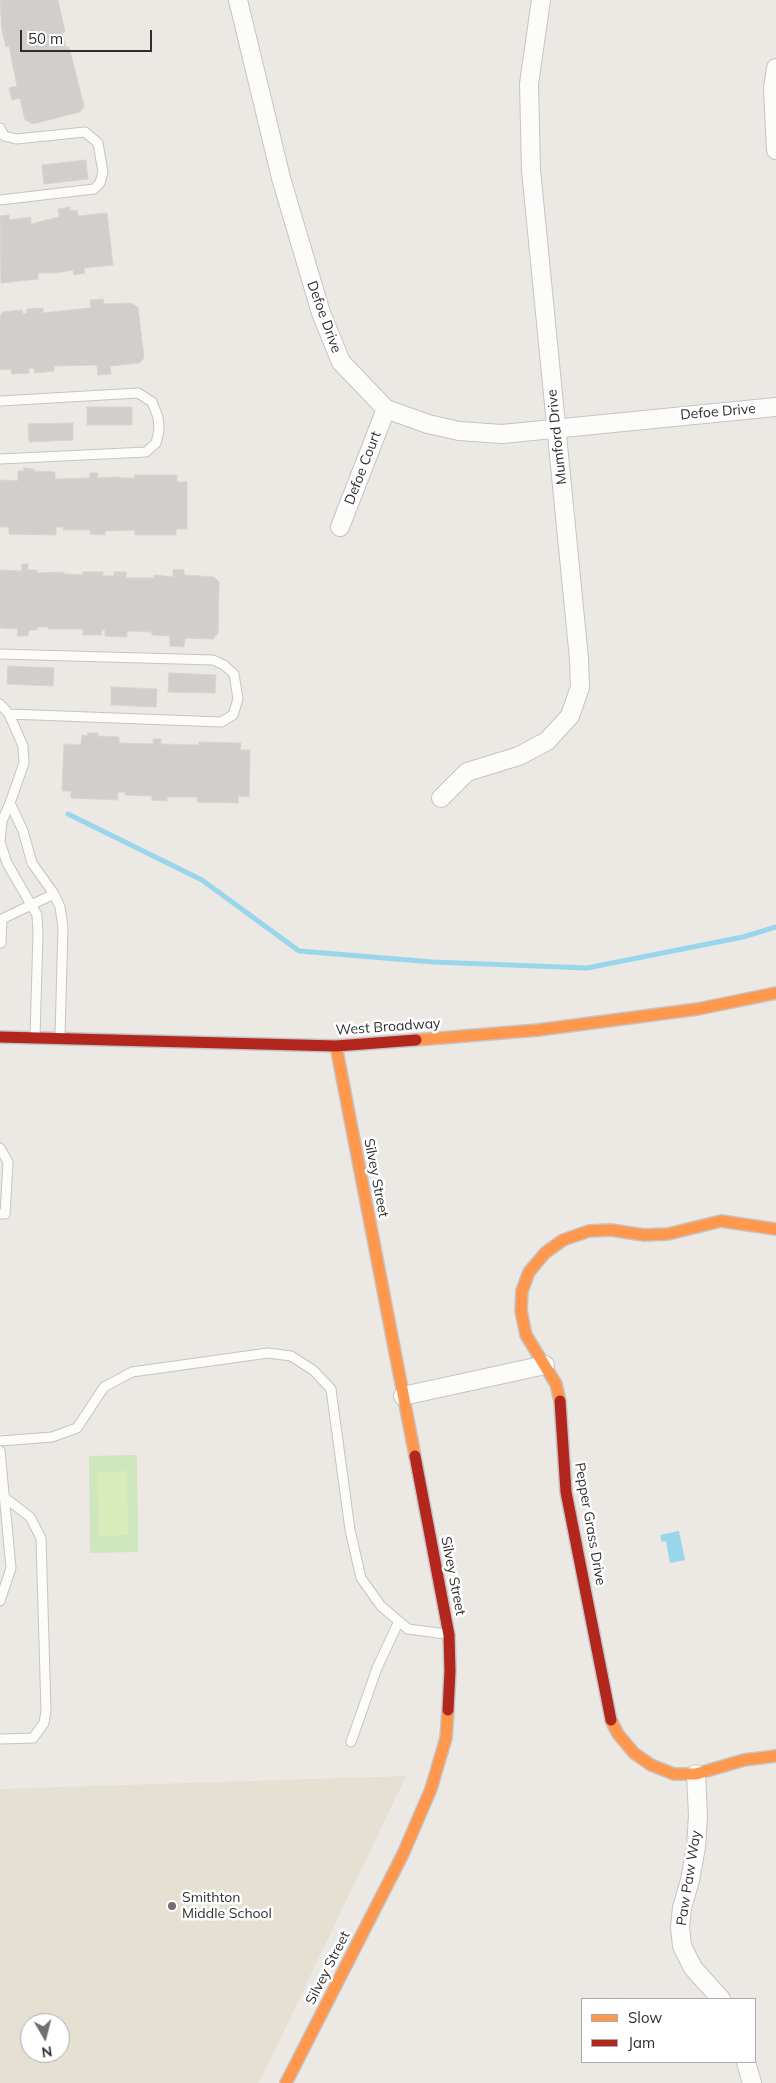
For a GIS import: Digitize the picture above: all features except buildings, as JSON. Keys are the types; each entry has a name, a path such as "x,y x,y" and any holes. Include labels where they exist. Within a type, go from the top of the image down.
{"street":[{"name":"Defoe Drive","path":"238,0 281,178 321,313 341,362 386,409 428,424 459,431 502,434 776,407"},
{"name":"Mumford Drive","path":"441,798 467,772 519,756 547,741 570,716 580,688 531,170 529,84 541,0"},
{"path":"776,68 773,89 776,150"},
{"name":"Defoe Court","path":"340,527 386,409"},
{"name":"West Broadway","path":"0,1037 336,1046 548,1029 698,1009 776,993"},
{"name":"Silvey Street","path":"286,2083 403,1854 431,1789 446,1738 450,1671 449,1635 336,1046"},
{"name":"Pepper Grass Drive","path":"776,1229 721,1221 668,1234 644,1235 611,1230 589,1231 563,1240 545,1253 529,1272 522,1291 521,1312 526,1335 556,1384 561,1406 566,1492 612,1723 624,1744 651,1765 674,1774 696,1774 744,1760 776,1756"},
{"path":"403,1396 545,1365"},
{"name":"Paw Paw Way","path":"696,1774 698,1816 696,1847 690,1880 682,1908 680,1927 682,1946 693,1968 720,1998"},
{"path":"746,2063 752,2083"}],"lane":[{"path":"0,128 4,136 16,139 85,132 98,143 103,172 100,183 94,189 0,200"},
{"path":"0,401 138,392 152,402 158,417 159,430 156,443 146,452 0,459"},
{"path":"0,654 213,660 224,665 234,674 238,699 233,715 221,722 9,714"},
{"path":"0,704 9,714 22,746 24,763 2,821 0,842 6,863 37,914 35,1038"},
{"path":"10,803 23,831 32,863 54,894 60,907 63,927 60,1039"},
{"path":"1,943 2,920 54,894"},
{"path":"0,1148 8,1162 5,1214 0,1214"},
{"path":"0,1441 52,1437 77,1428 104,1387 132,1372 268,1353 291,1356 312,1370 331,1389 350,1530 361,1578 381,1606 408,1629 449,1635"},
{"path":"0,1451 11,1568 0,1601"},
{"path":"0,1739 33,1738 44,1723 46,1712 41,1538 30,1517 4,1497"},
{"path":"352,1742 377,1668 399,1621"}],"shaded area":[{"name":"Smithton Middle School","path":"406,1776 259,2083 0,2083 0,1789"}],"green space":[{"path":"137,1455 138,1552 90,1553 89,1456"},
{"path":"127,1471 128,1535 99,1536 97,1472"}],"water":[{"path":"679,1531 685,1560 670,1563 666,1541 662,1542 660,1535"}],"waterway":[{"path":"68,814 202,880 299,951 433,962 587,968 743,937 776,927"}],"traffic: slow":[{"path":"416,1040 538,1030 698,1009 776,993"},
{"path":"336,1046 415,1456"},
{"path":"560,1401 556,1384 526,1335 521,1311 522,1291 529,1272 545,1253 563,1240 589,1231 611,1230 644,1235 668,1234 721,1221 776,1229"},
{"path":"286,2083 403,1854 431,1789 446,1738 448,1710"},
{"path":"611,1720 618,1734 634,1753 651,1765 674,1774 696,1774 744,1760 776,1756"}],"traffic: jam":[{"path":"0,1037 336,1046 416,1040"},
{"path":"560,1401 566,1492 611,1720"},
{"path":"415,1456 449,1635 448,1710"}],"place":[{"name":"Smithton Middle School","path":"172,1906"}]}
